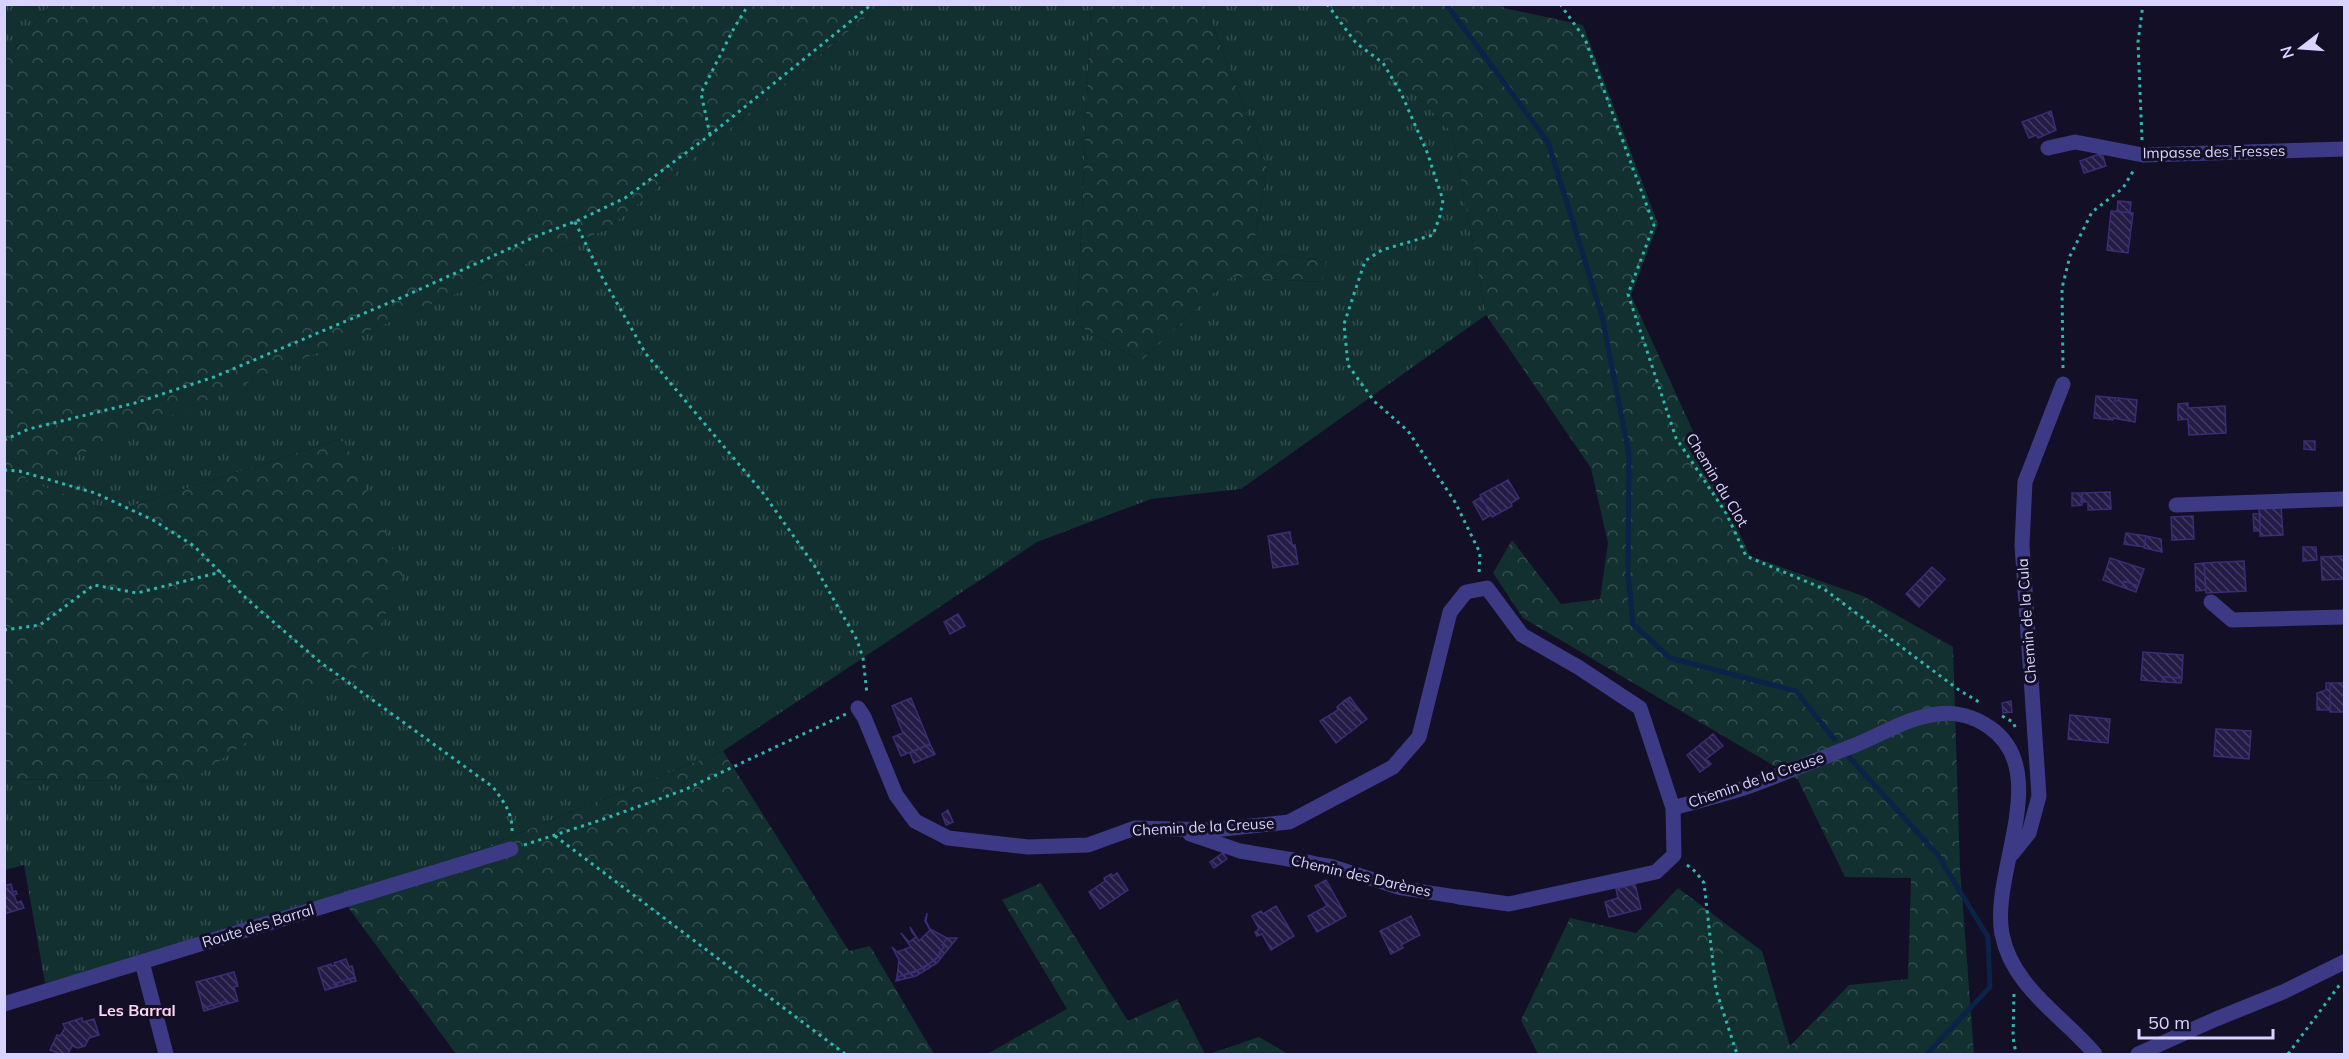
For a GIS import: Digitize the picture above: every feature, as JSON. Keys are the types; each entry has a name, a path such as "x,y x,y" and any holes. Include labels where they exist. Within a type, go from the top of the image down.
{"street":[{"name":"Impasse des Fresses","path":"2049,148 2075,142 2143,155 2344,149"},
{"name":"Chemin de la Cula","path":"2010,856 2029,832 2039,796 2022,545 2025,482 2063,384"},
{"path":"2176,505 2344,499"},
{"name":"Chemin de la Creuse","path":"858,708 864,717 896,795 915,821 948,838 1028,847 1088,845 1135,828 1214,830 1289,822 1393,767 1419,737 1450,612 1466,592 1487,588 1522,635 1578,667 1640,708 1673,808 1745,787 1876,737 1915,719 1938,714 1962,715 1992,729 2012,753 2017,768 2016,816 2001,916 2001,933 2014,965 2038,998 2095,1054"},
{"path":"2211,602 2232,620 2344,616"},
{"path":"1673,808 1674,855"},
{"name":"Chemin des Darènes","path":"1174,829 1240,851 1331,866 1400,888 1509,904 1656,872 1674,855"},
{"name":"Route des Barral","path":"4,1004 511,849"},
{"path":"142,962 166,1054"},
{"path":"2138,1054 2216,1018 2283,992 2344,962"}],"path":[{"path":"710,135 701,93 734,28 749,4"},
{"path":"4,440 28,429 135,403 214,377 405,296 625,198 710,135 872,4"},
{"path":"1327,4 1356,43 1383,63 1401,93 1427,152 1443,200 1433,235 1382,250 1365,261 1344,324 1348,365 1374,401 1408,431 1455,502 1480,553 1478,590"},
{"name":"Chemin du Clot","path":"1560,4 1585,39 1654,225 1628,294 1676,438 1726,513 1746,556 1824,589 1959,690 1986,706"},
{"path":"2063,384 2062,288 2070,256 2091,212 2123,188 2143,155 2138,42 2143,4"},
{"path":"4,470 19,471 96,493 153,520 194,546 248,600 320,662 493,786 507,807 513,822 511,849 555,836 684,790 858,708 865,700 867,692 862,658 857,640 814,565 763,493 646,354 602,277 577,221"},
{"path":"4,630 40,625 94,585 137,593 221,572"},
{"path":"1995,711 2013,722 2018,732"},
{"path":"555,836 845,1054"},
{"path":"1674,855 1696,872 1704,883 1716,990 1737,1054"},
{"path":"2014,965 2013,1037 2016,1054"},
{"path":"2288,1054 2344,980"}],"green space":[{"path":"5,5 50,5 5,61"},
{"path":"50,5 881,5 607,229 23,479 113,512 343,438 404,572 364,663 188,782 5,779 5,61"},
{"path":"881,5 1091,5 1077,325 1141,361 1230,277 1321,282 1325,261 1253,251 1267,168 1205,5 1328,5 1452,132 1486,315 1241,489 1151,499 1037,542 723,751 345,903 45,983 24,865 5,870 5,779 188,782 343,438 113,512 22,479 607,229"},
{"path":"1091,5 1205,5 1267,168 1253,251 1326,261 1322,282 1230,277 1141,361 1077,325"},
{"path":"1328,5 1502,5 1504,8 1583,25 1658,224 1631,295 1750,556 1863,596 1953,647 1960,868 1974,1054 1538,1054 1521,1020 1570,918 1636,933 1678,888 1762,951 1790,1046 1849,985 1908,979 1911,878 1845,877 1798,780 1523,618 1493,573 1512,540 1561,604 1600,599 1608,543 1591,468 1486,315 1452,132"},
{"path":"723,751 849,951 870,946 934,1054 456,1054 345,903"},
{"path":"1041,883 1128,1021 1177,999 1205,1054 987,1054 1067,1009 1002,900"},
{"path":"1259,1037 1288,1054 1209,1054"}],"building":[{"path":"2051,111 2056,130 2038,138 2036,135 2029,138 2022,122"},
{"path":"2102,153 2106,166 2084,173 2080,161"},
{"path":"2118,201 2131,202 2130,213 2117,211"},
{"path":"2111,211 2133,213 2128,253 2107,250"},
{"path":"2096,396 2116,398 2115,401 2118,401 2118,398 2137,400 2135,422 2113,418 2113,420 2094,418"},
{"path":"2188,403 2188,408 2225,406 2226,433 2189,435 2188,419 2178,420 2178,404"},
{"path":"2304,441 2315,441 2315,450 2304,449"},
{"path":"1508,480 1519,498 1511,503 1512,506 1492,517 1480,495"},
{"path":"2110,492 2111,509 2088,510 2088,502 2081,502 2082,493"},
{"path":"2072,493 2082,493 2082,505 2072,506"},
{"path":"1481,497 1491,515 1483,520 1473,502"},
{"path":"2281,505 2283,535 2260,536 2259,507"},
{"path":"2260,513 2260,531 2254,531 2253,514"},
{"path":"2193,516 2194,539 2172,540 2171,517"},
{"path":"1290,532 1298,564 1273,568 1268,536"},
{"path":"2126,533 2146,536 2144,547 2124,544"},
{"path":"2146,536 2161,539 2162,552 2144,548"},
{"path":"2303,547 2316,547 2317,560 2303,561"},
{"path":"2344,556 2344,579 2322,580 2321,557"},
{"path":"2110,558 2144,569 2138,586 2124,581 2122,587 2103,580"},
{"path":"2244,561 2246,591 2206,593 2204,563"},
{"path":"2204,563 2206,590 2196,591 2195,564"},
{"path":"1932,567 1945,579 1919,607 1906,594"},
{"path":"2124,581 2138,586 2136,592 2122,587"},
{"path":"958,614 965,626 950,634 944,622"},
{"path":"2143,652 2183,655 2182,678 2163,677 2163,682 2141,680"},
{"path":"2163,677 2182,678 2181,683 2163,682"},
{"path":"2326,683 2330,683 2330,710 2317,710 2317,693 2326,690"},
{"path":"2330,683 2344,683 2344,712 2330,712"},
{"path":"1350,697 1358,708 1354,711 1345,700"},
{"path":"911,698 930,744 901,756 893,737 903,733 892,706"},
{"path":"1345,700 1354,711 1358,708 1367,719 1336,743 1320,721 1338,710 1337,707"},
{"path":"2011,701 2012,712 2003,713 2002,703"},
{"path":"2070,715 2110,719 2108,743 2068,739"},
{"path":"2216,729 2251,731 2249,759 2214,756"},
{"path":"1713,734 1723,746 1706,759 1711,764 1700,772 1687,755"},
{"path":"930,744 935,754 914,763 910,753"},
{"path":"948,810 953,822 946,825 942,814"},
{"path":"1223,853 1227,859 1214,868 1210,862"},
{"path":"1117,873 1128,890 1100,909 1089,892 1105,881 1104,878"},
{"path":"1326,880 1346,916 1317,932 1308,916 1327,906 1315,886"},
{"path":"11,884 13,892 16,891 17,894 14,895 17,903 21,901 24,908 4,914 4,886"},
{"path":"1635,884 1641,909 1609,917 1605,902 1618,898 1616,889"},
{"path":"1276,906 1294,936 1271,950 1262,934 1257,936 1255,932 1259,929 1252,916 1261,911 1263,914"},
{"path":"927,913 926,921 930,929 947,938 939,953 941,954 924,968 897,977 899,960 892,947 897,952 911,947 901,933 909,942 916,937 910,927 919,941 930,930 925,921"},
{"path":"1411,916 1420,935 1401,945 1403,948 1391,954 1380,931"},
{"path":"947,938 957,938 937,963 916,976 896,981 897,977 915,972 935,960 941,954 939,953 944,947 942,945"},
{"path":"346,959 349,967 352,966 355,977 334,984 336,987 325,990 318,968 335,965 334,963"},
{"path":"234,972 238,986 234,987 238,1001 227,1004 226,1001 203,1008 196,982"},
{"path":"355,977 356,981 336,987 334,984"},
{"path":"226,1001 227,1004 204,1011 203,1008"},
{"path":"82,1018 83,1022 94,1019 99,1035 89,1038 85,1046 78,1048 72,1046 68,1054 50,1050 57,1035 60,1036 65,1028 63,1024"}],"waterway":[{"path":"1446,4 1548,142 1602,316 1629,455 1628,574 1633,624 1670,658 1796,691 1835,740"},
{"path":"1849,757 1937,854 1988,937 1990,987 1927,1054"}],"district":[{"name":"Les Barral","path":"137,1010"}]}
